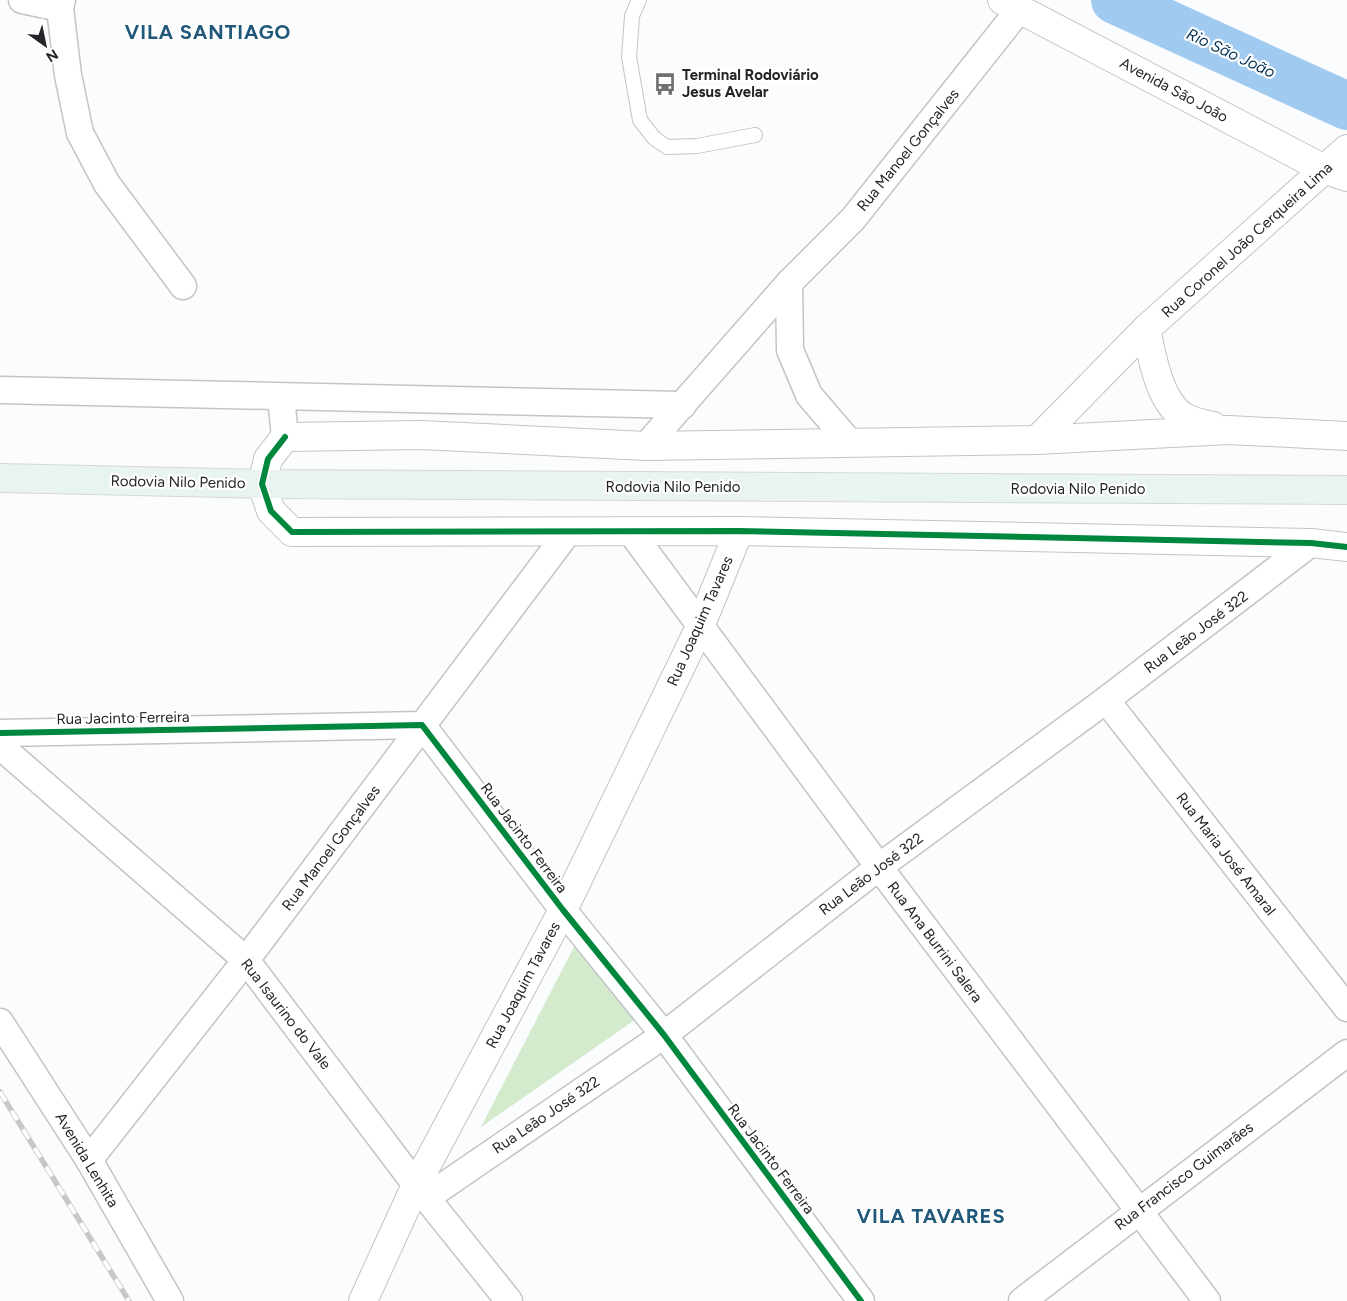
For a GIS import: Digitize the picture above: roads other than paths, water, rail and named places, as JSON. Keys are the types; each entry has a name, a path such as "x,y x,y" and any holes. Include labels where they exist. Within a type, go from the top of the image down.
{"main road":[{"name":"Rodovia Nilo Penido","path":"0,478 262,484 1347,490"}],"street":[{"path":"22,0 61,4 68,75 80,133 107,184 183,286"},
{"name":"Avenida São João","path":"1011,5 1336,173"},
{"name":"Rua Manoel Gonçalves","path":"646,446 789,283 853,219 1011,5"},
{"name":"Rua Coronel João Cerqueira Lima","path":"1036,440 1146,329 1336,173 1347,149"},
{"path":"789,283 790,350 809,395 850,443"},
{"path":"1146,329 1156,374 1172,406 1182,416 1195,422 1229,430"},
{"path":"0,390 683,405"},
{"path":"281,397 285,437 268,459 262,484 271,511 292,532 739,531 1312,543 1347,547"},
{"path":"285,437 421,435 646,446 1036,440 1229,430 1347,436"},
{"name":"Rua Joaquim Tavares","path":"363,1301 421,1192 563,910 700,627 739,531"},
{"name":"Rua Manoel Gonçalves","path":"89,1160 246,960 568,532"},
{"name":"Rua Ana Burrini Salera","path":"631,532 879,867 1207,1301"},
{"name":"Rua Leão José 322","path":"421,1192 664,1035 879,867 1106,700 1312,543"},
{"name":"Rua Maria José Amaral","path":"1106,700 1347,1008"},
{"name":"Rua Jacinto Ferreira","path":"0,733 422,726 563,910 664,1035 861,1301"},
{"name":"Rua Isaurino do Vale","path":"0,746 246,960 421,1192 509,1301"},
{"name":"Avenida Lenhita","path":"0,1022 89,1160 170,1301"},
{"name":"Rua Francisco Guimarães","path":"1022,1301 1347,1053"}],"lane":[{"path":"639,0 632,16 629,57 640,120 654,138 668,147 697,146 755,134"}],"waterway":[{"name":"Rio São João","path":"1115,0 1347,106"}],"railway":[{"path":"0,1092 129,1301"}],"place":[{"name":"Terminal Rodoviário Jesus Avelar","path":"665,84"}],"district":[{"name":"VILA SANTIAGO","path":"208,32"},
{"name":"VILA TAVARES","path":"931,1216"}]}
